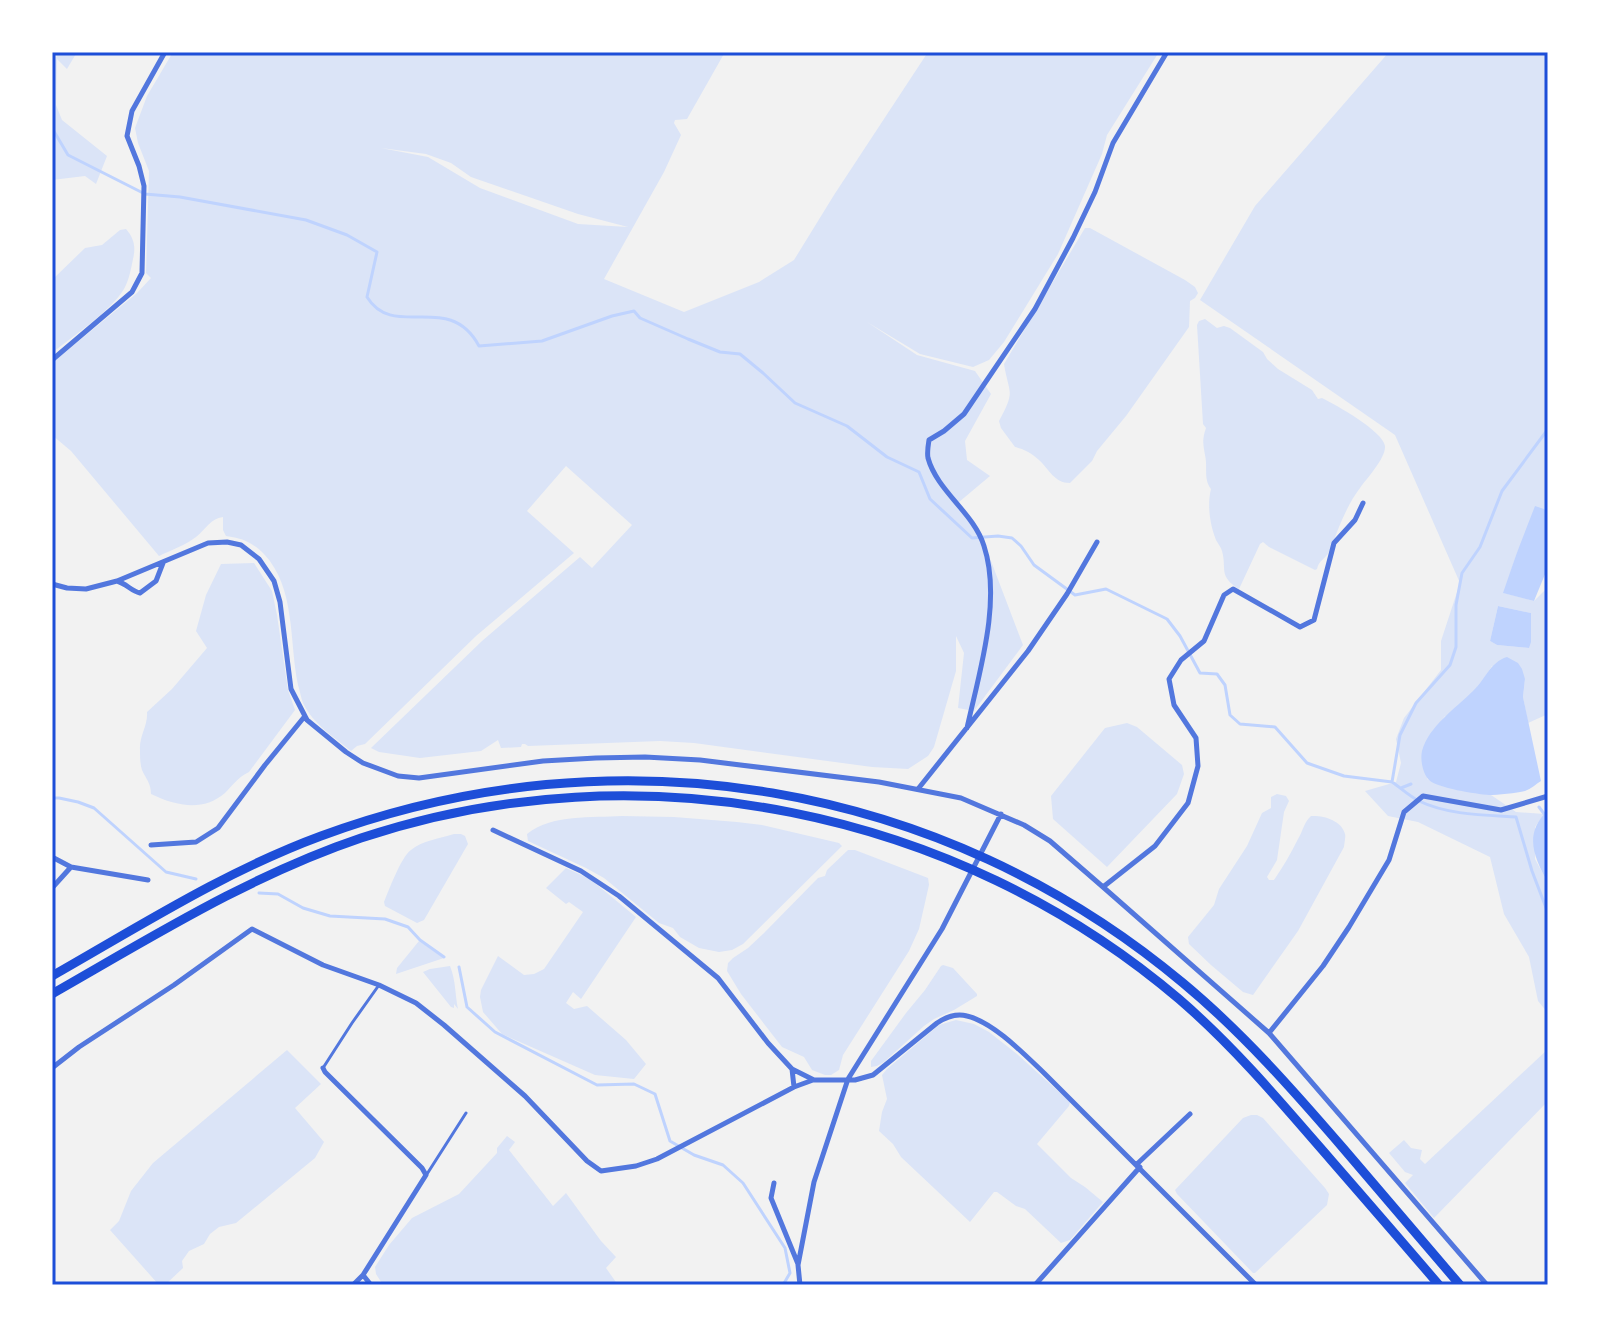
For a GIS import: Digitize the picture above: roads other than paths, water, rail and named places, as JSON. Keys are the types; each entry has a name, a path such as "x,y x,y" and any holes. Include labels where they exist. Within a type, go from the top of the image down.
{"highway":[{"path":"52,976 207,888 289,849 340,829 426,804 492,790 579,781 700,783 807,798 937,837 1028,878 1123,936 1208,1005 1244,1040 1292,1090 1460,1285"},
{"path":"52,994 220,899 289,866 333,848 434,818 484,808 588,796 653,796 761,806 823,819 931,852 1021,892 1079,926 1157,981 1204,1022 1270,1089 1439,1285"}],"street":[{"path":"52,360 132,292 142,273 144,186 127,136 132,111 165,52"},
{"path":"967,728 987,630 992,589 989,566 977,529 935,474 927,456 929,440 964,414 1035,309 1095,192 1113,143 1167,52"},
{"path":"1103,887 1155,846 1188,803 1198,766 1196,738 1174,705 1169,679 1181,660 1204,641 1224,595 1233,589 1300,627 1314,620 1334,543 1355,520 1363,503"},
{"path":"52,584 86,589 117,581 203,545 220,541 241,545 259,559 274,581 291,689 307,720 363,763 407,778 543,761 645,757 700,760 918,789 961,798 1024,825 1050,841 1269,1033 1487,1285"},
{"path":"918,789 1028,651 1069,591 1097,542"},
{"path":"117,581 140,593 156,581 163,562"},
{"path":"151,845 196,842 218,828 305,716"},
{"path":"1269,1033 1323,966 1374,888 1389,860 1404,812 1422,797 1501,810 1548,796"},
{"path":"798,1265 814,1182 848,1079 942,929 1001,814"},
{"path":"493,830 581,871 619,896 718,978 792,1069 814,1080"},
{"path":"52,857 71,867 148,880"},
{"path":"52,888 71,867"},
{"path":"52,1068 252,929 323,965 379,985 416,1003 525,1096 587,1161 601,1171 636,1166 657,1159 794,1087 814,1080 855,1080 873,1075 937,1023 953,1015 967,1016 988,1026 1023,1054 1256,1285"},
{"path":"323,1068 426,1175 363,1275 353,1285"},
{"path":"792,1069 794,1087"},
{"path":"1035,1285 1138,1166 1190,1114"},
{"path":"774,1183 771,1198 798,1265 800,1285"},
{"path":"363,1275 371,1285"}],"lane":[{"path":"323,1068 379,985"},
{"path":"426,1175 466,1113"}],"water":[{"path":"1535,506 1544,509 1548,515 1548,567 1534,601 1503,593"},
{"path":"1498,606 1531,613 1529,648 1497,645 1490,641"},
{"path":"1507,657 1518,663 1525,679 1523,697 1541,781 1525,791 1489,795 1433,783 1422,767 1421,755 1425,742 1436,726 1477,687 1492,667"},
{"path":"1548,810 1548,883 1535,855 1533,837 1540,819"}],"waterway":[{"path":"52,128 68,155 145,194 180,197 306,220 347,235 377,252 367,297 378,309 392,315 437,317 453,321 467,330 479,346 542,341 634,311 640,318 720,352 740,354 795,403 847,426 887,457 919,472 930,499 972,538 1012,538 1034,565 1075,595 1106,589 1167,619 1200,673 1217,674 1225,685 1230,715 1240,724 1275,727 1307,763 1344,776 1392,782"},
{"path":"1548,429 1502,491 1480,547 1462,573 1456,605 1456,647 1450,665 1416,703 1400,735 1392,782 1430,806 1466,814 1516,817 1548,913"},
{"path":"1401,788 1411,784"},
{"path":"52,798 94,808 166,872 196,879"},
{"path":"1539,807 1548,819"},
{"path":"259,893 278,894 303,908 330,916 385,919 408,927 444,957"},
{"path":"459,967 467,1007 495,1032 597,1085 634,1084 655,1094 670,1141 694,1155 723,1165 743,1183 785,1248 790,1273 783,1285"}]}
